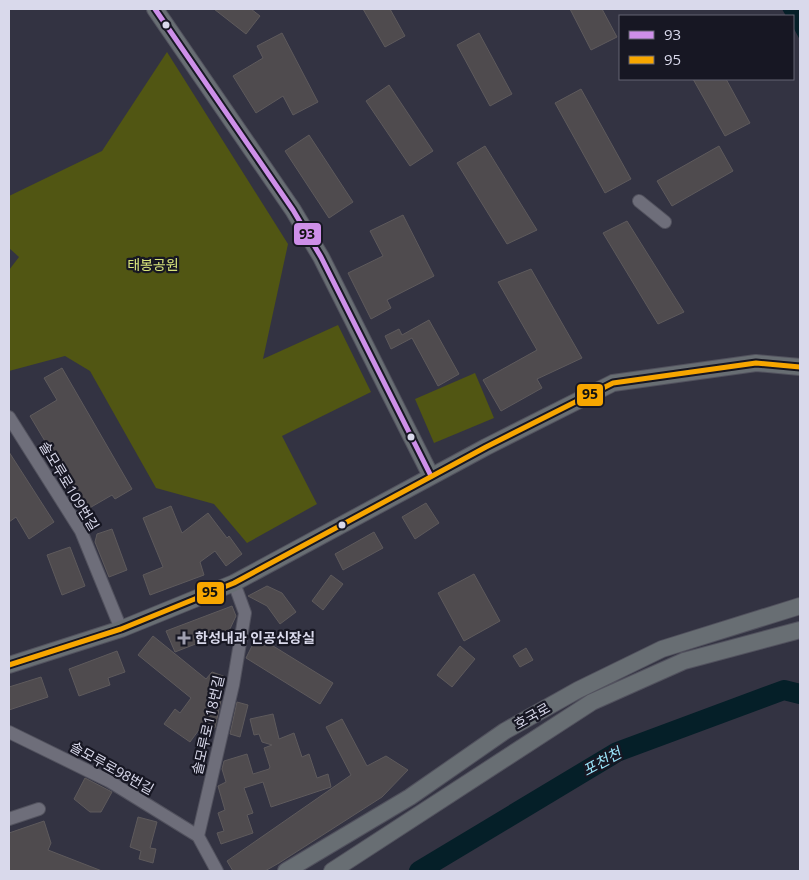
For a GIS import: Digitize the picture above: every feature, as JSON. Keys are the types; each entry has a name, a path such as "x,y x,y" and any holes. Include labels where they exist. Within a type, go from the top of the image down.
{"main road":[{"path":"155,9 293,210 321,257 431,476"},
{"path":"9,665 121,629 234,583 431,476 613,383 756,363 800,367"},
{"name":"호국로","path":"286,871 410,797 505,731 578,690 662,649 800,606"},
{"name":"호국로","path":"332,871 592,702 684,661 800,630"}],"street":[{"path":"639,200 665,222"},
{"name":"솔모루로109번길","path":"9,417 81,531 121,629"},
{"name":"솔모루로118번길","path":"198,836 233,685 245,613 234,583"},
{"name":"솔모루로98번길","path":"9,732 109,781 198,836"},
{"path":"9,819 39,809"},
{"path":"198,836 217,871"}],"green space":[{"name":"태봉공원","path":"167,52 288,244 263,359 338,325 371,392 282,436 317,504 247,543 214,504 156,488 90,371 65,356 9,371 9,270 19,257 9,248 9,196 102,151"},
{"path":"475,373 494,418 434,443 415,399"}],"water":[{"path":"782,9 800,9 800,40 794,29 794,15 785,15"}],"building":[{"path":"214,9 251,9 260,16 246,34"},
{"path":"363,9 390,9 405,36 385,47"},
{"path":"570,9 602,9 617,37 591,50"},
{"path":"282,33 318,102 293,115 283,96 256,113 233,76 263,58 257,46"},
{"path":"479,33 512,94 490,106 457,45"},
{"path":"694,80 727,80 750,123 725,136"},
{"path":"389,85 433,151 410,166 366,101"},
{"path":"581,89 631,179 605,193 555,103"},
{"path":"309,135 353,202 329,218 285,151"},
{"path":"485,146 537,230 507,244 457,163"},
{"path":"719,146 733,171 672,206 657,181"},
{"path":"403,215 434,276 387,300 391,308 371,319 348,273 383,256 370,231"},
{"path":"627,221 684,312 658,324 603,233"},
{"path":"531,269 582,358 537,379 542,388 501,411 483,380 537,350 498,282"},
{"path":"429,320 459,374 438,386 412,338 391,349 385,336 399,329 402,335"},
{"path":"62,368 132,489 115,499 112,495 86,510 30,416 57,400 44,378"},
{"path":"9,452 54,522 29,539 16,517 9,522"},
{"path":"426,503 439,523 415,539 402,517"},
{"path":"171,506 182,533 208,513 242,554 226,566 215,551 200,562 204,575 150,595 143,575 163,567 143,518"},
{"path":"112,529 127,570 109,577 95,542 97,534"},
{"path":"374,532 383,548 343,570 335,554"},
{"path":"70,547 85,586 62,595 47,555"},
{"path":"474,574 500,621 464,641 438,593"},
{"path":"331,575 343,584 323,610 312,601"},
{"path":"267,586 282,593 296,612 280,624 267,606 248,596"},
{"path":"232,606 236,616 229,631 175,652 166,631"},
{"path":"153,636 206,679 212,672 226,677 215,728 204,723 190,742 164,724 175,709 180,713 191,698 138,655"},
{"path":"257,636 333,683 320,704 246,658"},
{"path":"460,646 475,659 452,687 437,675"},
{"path":"526,648 533,660 520,667 513,656"},
{"path":"117,651 125,672 108,678 110,685 79,696 69,669"},
{"path":"41,677 48,697 9,710 9,687"},
{"path":"237,702 248,705 240,737 230,734"},
{"path":"273,714 279,739 294,733 302,757 309,754 317,778 328,774 331,787 271,807 263,782 244,788 253,813 247,815 253,833 221,844 217,833 224,831 218,813 225,810 218,786 226,782 222,769 224,761 247,754 253,774 269,769 264,748 272,745 262,742 259,734 254,735 250,719"},
{"path":"342,719 367,766 386,756 408,770 382,797 279,863 265,871 233,871 227,861 351,775 326,727"},
{"path":"85,778 112,792 101,812 90,812 74,799"},
{"path":"138,817 157,822 150,848 156,849 153,863 139,859 141,851 130,847"},
{"path":"44,821 51,843 48,850 102,871 9,871 9,833"}],"waterway":[{"name":"포천천","path":"419,871 617,752 784,690 800,694"}],"transit line":[{"name":"93","path":"155,9 293,210 321,257 431,476"},
{"name":"95","path":"9,665 121,629 234,583 486,447 613,383 756,363 800,367"}],"place":[{"name":"한성내과 인공신장실","path":"184,638"}]}
